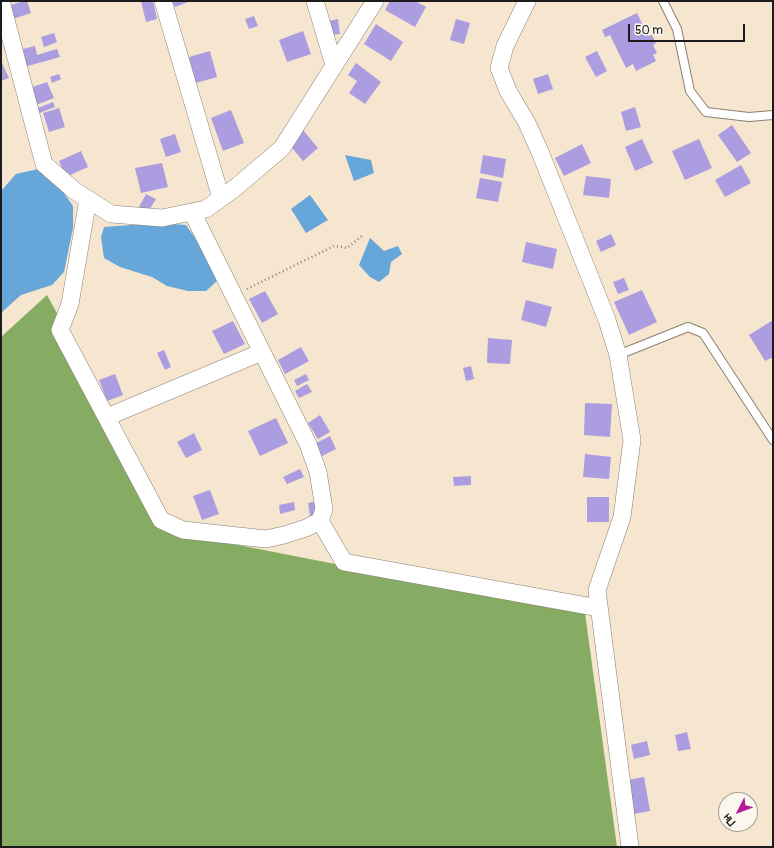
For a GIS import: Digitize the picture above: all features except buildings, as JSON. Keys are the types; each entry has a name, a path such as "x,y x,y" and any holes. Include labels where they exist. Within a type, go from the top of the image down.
{"street":[{"path":"1,1 44,164 75,191 111,214 162,218 206,209 282,148 374,1"},
{"path":"163,1 221,198"},
{"path":"315,1 334,65"},
{"path":"527,1 504,46 500,68 508,91 527,123 540,152 607,320 618,355 632,440 622,517 597,590 630,847"},
{"path":"88,199 70,304 60,330 161,520 183,530 266,539 306,528 320,520 324,509 318,472 308,444 192,212"},
{"path":"106,417 262,352"},
{"path":"320,520 344,562 599,608"}],"lane":[{"path":"662,1 677,29 690,91 706,112 748,117 773,114"},
{"path":"618,355 688,327 703,333 773,440"}],"path":[{"path":"234,295 334,246 347,248 362,236"}],"green space":[{"path":"47,295 177,533 585,613 617,847 1,847 1,337"}],"water":[{"path":"345,155 371,160 374,173 354,181"},
{"path":"38,169 59,186 73,206 73,228 64,272 52,285 21,295 1,313 1,191 16,174"},
{"path":"310,195 328,220 306,233 291,209"},
{"path":"160,223 186,225 207,255 217,281 206,291 188,291 167,286 152,277 120,267 104,258 101,237 104,227"},
{"path":"370,238 384,251 398,246 402,254 391,262 389,274 379,282 370,277 359,265"}]}
